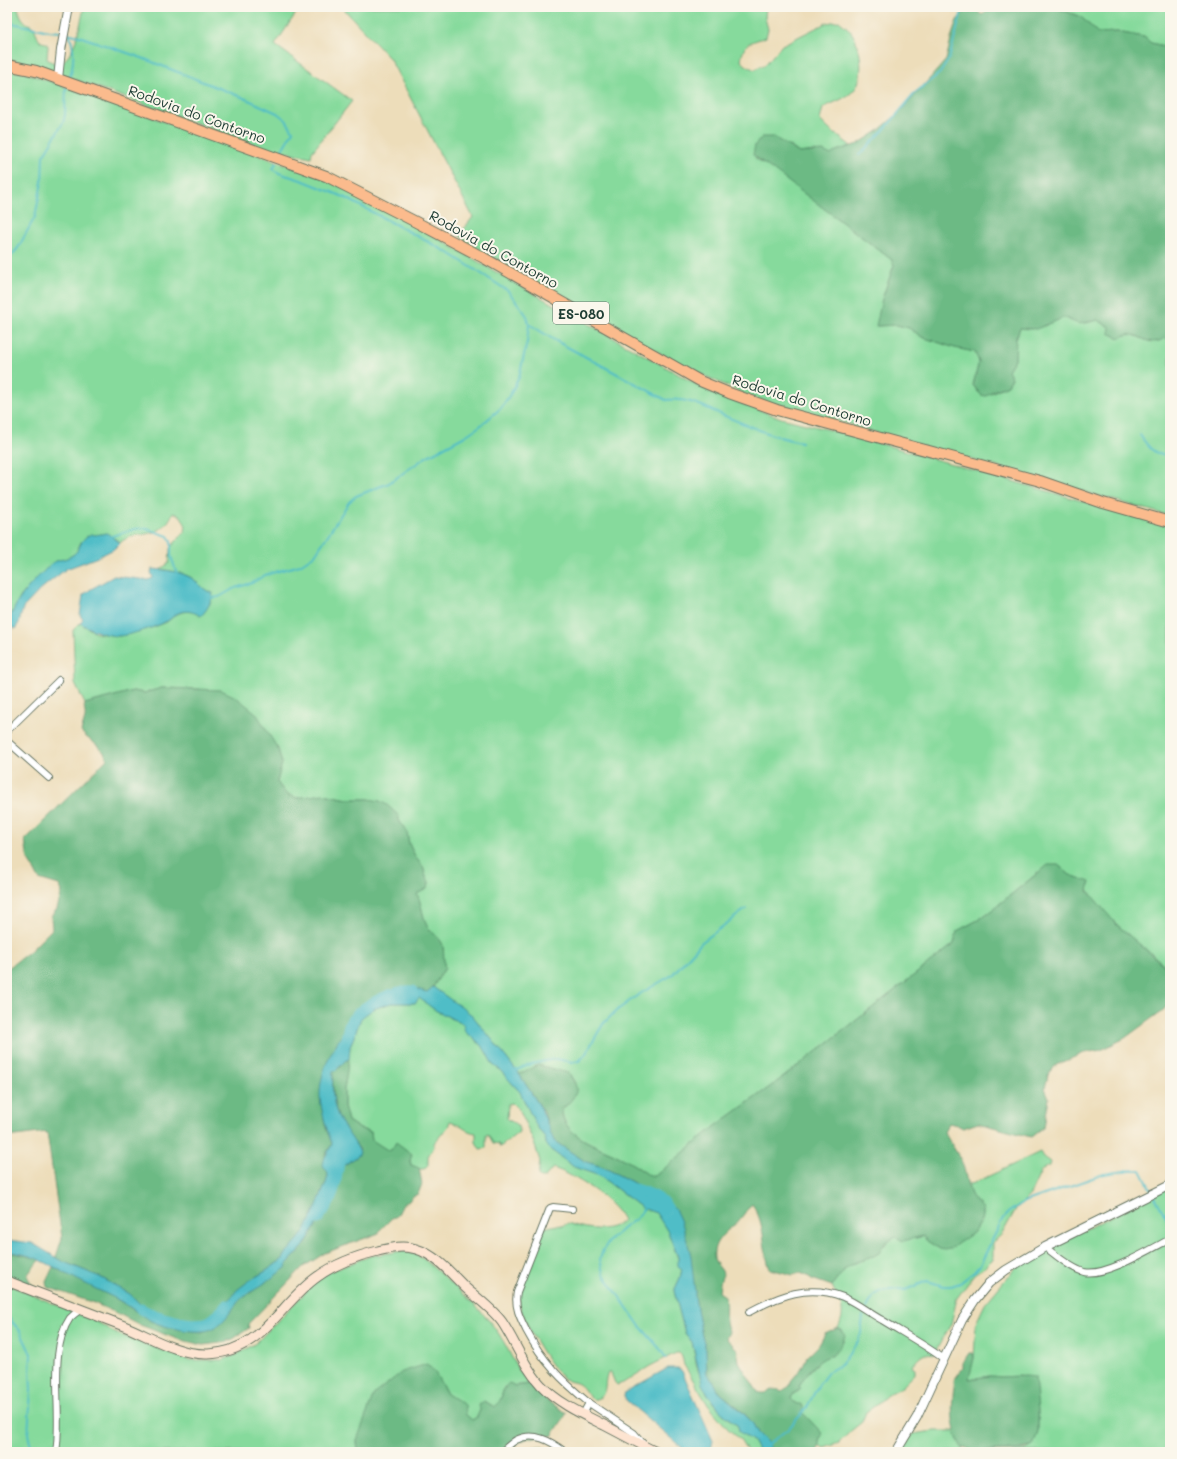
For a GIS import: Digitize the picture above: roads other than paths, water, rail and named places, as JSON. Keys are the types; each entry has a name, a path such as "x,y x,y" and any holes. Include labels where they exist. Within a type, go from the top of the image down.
{"main road":[{"name":"Rodovia do Contorno","path":"7,65 36,71 326,176 435,232 700,381 729,393 776,410 1040,481 1104,503 1170,522"},
{"path":"7,1281 124,1326 176,1349 196,1353 223,1352 244,1344 256,1337 316,1277 335,1266 360,1255 397,1247 416,1249 437,1260 502,1322 531,1373 542,1386 554,1396 644,1450 656,1452"}],"street":[{"path":"58,79 68,7"},
{"path":"7,731 59,680"},
{"path":"7,741 49,778"},
{"path":"896,1452 917,1417 962,1320 989,1283 1006,1270 1045,1248 1170,1185"},
{"path":"572,1209 550,1208 515,1300 522,1321 540,1354 560,1378 589,1403 634,1433 644,1450"},
{"path":"1045,1248 1078,1270 1096,1273 1128,1262 1170,1239"},
{"path":"749,1312 768,1301 787,1294 820,1292 834,1295 853,1303 913,1338 944,1359"},
{"path":"56,1452 58,1431 59,1346 64,1330 71,1317 80,1310"},
{"path":"583,1414 589,1403"},
{"path":"501,1452 515,1440 526,1436 550,1441 565,1452"}],"water":[{"path":"107,533 120,543 114,549 98,557 66,569 41,589 23,608 19,623 15,629 11,627 8,623 18,601 31,584 48,567 54,562 72,556 87,536 91,534 95,535"},
{"path":"152,569 173,571 183,574 193,579 207,591 213,593 209,605 201,616 185,611 156,626 122,636 107,635 80,623 83,620 80,615 83,595 91,589 114,576 148,580 153,578 151,572"},
{"path":"433,987 472,1015 490,1037 519,1074 541,1108 554,1141 586,1162 603,1167 632,1182 675,1209 683,1226 691,1256 695,1297 706,1350 707,1374 720,1393 752,1422 758,1433 768,1443 772,1452 759,1452 753,1441 741,1433 738,1426 721,1412 709,1397 702,1384 692,1342 685,1333 674,1291 682,1269 678,1266 678,1257 668,1232 656,1213 642,1208 600,1176 574,1167 547,1147 545,1138 536,1125 520,1092 499,1069 493,1065 485,1050 476,1040 465,1032 463,1024 435,1010 419,998 415,1003 391,1003 373,1009 361,1018 350,1047 349,1059 333,1072 333,1095 337,1113 360,1153 340,1168 335,1176 325,1210 304,1246 287,1264 286,1268 243,1297 224,1320 216,1327 206,1331 190,1331 157,1324 115,1298 46,1263 27,1255 7,1252 7,1240 32,1243 64,1262 100,1277 130,1294 143,1307 159,1318 200,1327 211,1323 221,1307 237,1290 283,1259 304,1232 315,1210 328,1176 323,1164 332,1144 324,1120 320,1088 324,1069 337,1042 361,1007 364,1005 387,998 410,988 427,992"},
{"path":"668,1368 678,1368 682,1371 713,1441 711,1449 706,1452 687,1452 627,1401 624,1396 625,1392"}],"waterway":[{"path":"859,155 883,131 916,92 940,73 949,59 963,7"},
{"path":"7,22 60,32"},
{"path":"67,33 142,58 244,98 277,113 286,120 293,131 280,153"},
{"path":"68,33 72,43 73,55 70,77"},
{"path":"7,261 18,248 35,217 42,182 43,156 63,123 65,115 66,87"},
{"path":"210,598 219,597 235,588 252,583 265,575 300,565 315,555 349,502 356,496 389,483 426,457 465,436 480,426 501,408 511,393 519,377 527,342 529,324 527,316 508,291 447,252 344,197 279,173 273,169 276,163"},
{"path":"529,324 556,341 666,400 682,400 690,402 764,432 802,442"},
{"path":"1140,435 1156,453 1170,456"},
{"path":"109,537 135,529 144,528 168,536 171,541 171,556 177,574"},
{"path":"7,628 10,622"},
{"path":"515,1071 528,1065 556,1059 573,1062 579,1061 585,1055 603,1024 616,1011 638,995 672,975 702,942 746,909"},
{"path":"346,1038 351,1022 363,1009 389,995 413,991"},
{"path":"318,1219 330,1201 335,1185 340,1157"},
{"path":"867,1308 874,1295 881,1291 899,1289 905,1290 927,1281 944,1286 951,1286 960,1283 980,1265 1003,1218 1024,1202 1104,1174 1130,1170 1141,1170 1151,1190"},
{"path":"634,1189 652,1195 662,1201 666,1205 671,1216"},
{"path":"1154,1195 1170,1225"},
{"path":"645,1207 636,1219 610,1240 603,1250 600,1259 603,1273 639,1325 666,1358"},
{"path":"141,1309 174,1321 193,1324 208,1322 214,1319 227,1305"},
{"path":"7,1316 20,1331 31,1354 31,1390 28,1434 32,1452"},
{"path":"767,1445 788,1429 806,1409 818,1386 828,1372 842,1364 858,1341 861,1333 863,1316"}]}
